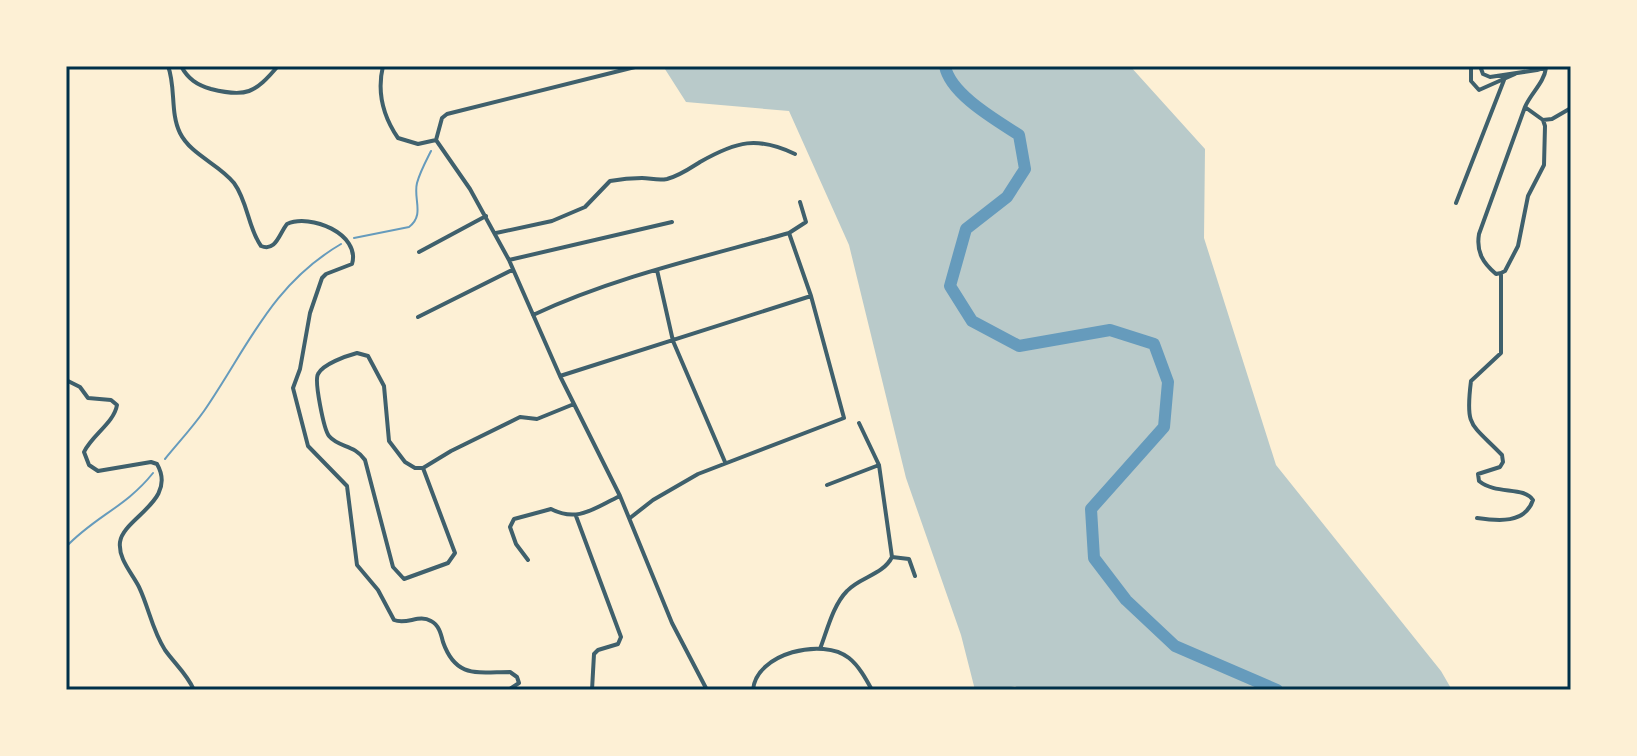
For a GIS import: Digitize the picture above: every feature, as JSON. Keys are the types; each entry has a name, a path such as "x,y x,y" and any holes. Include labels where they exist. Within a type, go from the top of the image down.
{"street":[{"path":"168,66 178,129 187,144 219,168 238,188 261,246 273,246 287,224 302,220 338,232 352,247 352,264 322,278 310,313 300,369 293,385 308,446 347,486 353,516 355,561 378,590 394,620 430,620 439,630 446,651 458,666 478,674 514,674 519,683 508,690"},
{"path":"181,66 200,85 230,94 254,89 278,66"},
{"path":"383,66 379,90 398,138 418,144 436,140"},
{"path":"436,140 442,118 447,114 639,66"},
{"path":"1471,66 1471,81 1479,90 1517,73"},
{"path":"1480,66 1480,71 1486,76 1548,67 1525,107 1478,241 1479,251 1487,266 1496,274 1505,271 1518,246 1528,196 1543,171 1546,133 1543,120 1525,107"},
{"path":"1456,203 1504,80"},
{"path":"1543,120 1552,119 1571,108"},
{"path":"436,140 496,233 560,376 630,518 672,623 707,690"},
{"path":"496,233 552,221 585,207 610,181 644,178 661,181 740,145 765,142 795,154"},
{"path":"533,315 563,300 789,233 806,222 800,202"},
{"path":"419,252 486,216"},
{"path":"509,260 672,222"},
{"path":"630,518 653,500 698,474 844,418 811,296 789,233"},
{"path":"418,317 513,270"},
{"path":"657,270 673,341 725,462"},
{"path":"1477,518 1506,520 1521,516 1532,506 1533,500 1524,492 1494,490 1482,485 1477,476 1500,467 1502,455 1473,427 1467,410 1471,381 1501,353 1501,273"},
{"path":"560,376 811,296"},
{"path":"423,468 455,553 448,563 404,579 393,567 365,460 357,449 331,439 325,429 316,379 321,370 357,353 368,356 384,386 389,441 405,462 415,468 423,468 512,420 520,417 537,419 574,404"},
{"path":"66,380 80,387 88,398 111,400 117,405 116,412 84,452 89,465 98,471 151,462 157,464 160,470 162,477 152,504 119,543 122,558 139,585 160,641 187,675 194,690"},
{"path":"820,649 843,595 887,565 892,557 879,465 859,423"},
{"path":"827,485 879,465"},
{"path":"528,560 516,544 510,527 514,519 551,509 566,517 576,516 620,496"},
{"path":"576,516 621,637 618,644 594,654 592,690"},
{"path":"892,557 909,559 915,576"},
{"path":"753,690 759,674 780,657 820,649 848,657 872,690"}],"shaded area":[{"path":"663,66 1130,66 1205,149 1204,238 1276,465 1441,671 1452,690 1022,690 1015,686 975,690 961,635 906,478 849,245 789,111 686,102"}],"waterway":[{"path":"945,66 955,86 965,96 1019,135 1025,169 1007,197 966,229 950,286 972,321 1019,346 1110,330 1154,344 1168,382 1164,427 1091,509 1094,558 1126,600 1175,646 1277,690"},
{"path":"354,238 409,227 414,222 418,212 417,183 431,151"},
{"path":"165,459 204,411 278,298 296,278 341,244"},
{"path":"66,547 132,495 153,473"}]}
